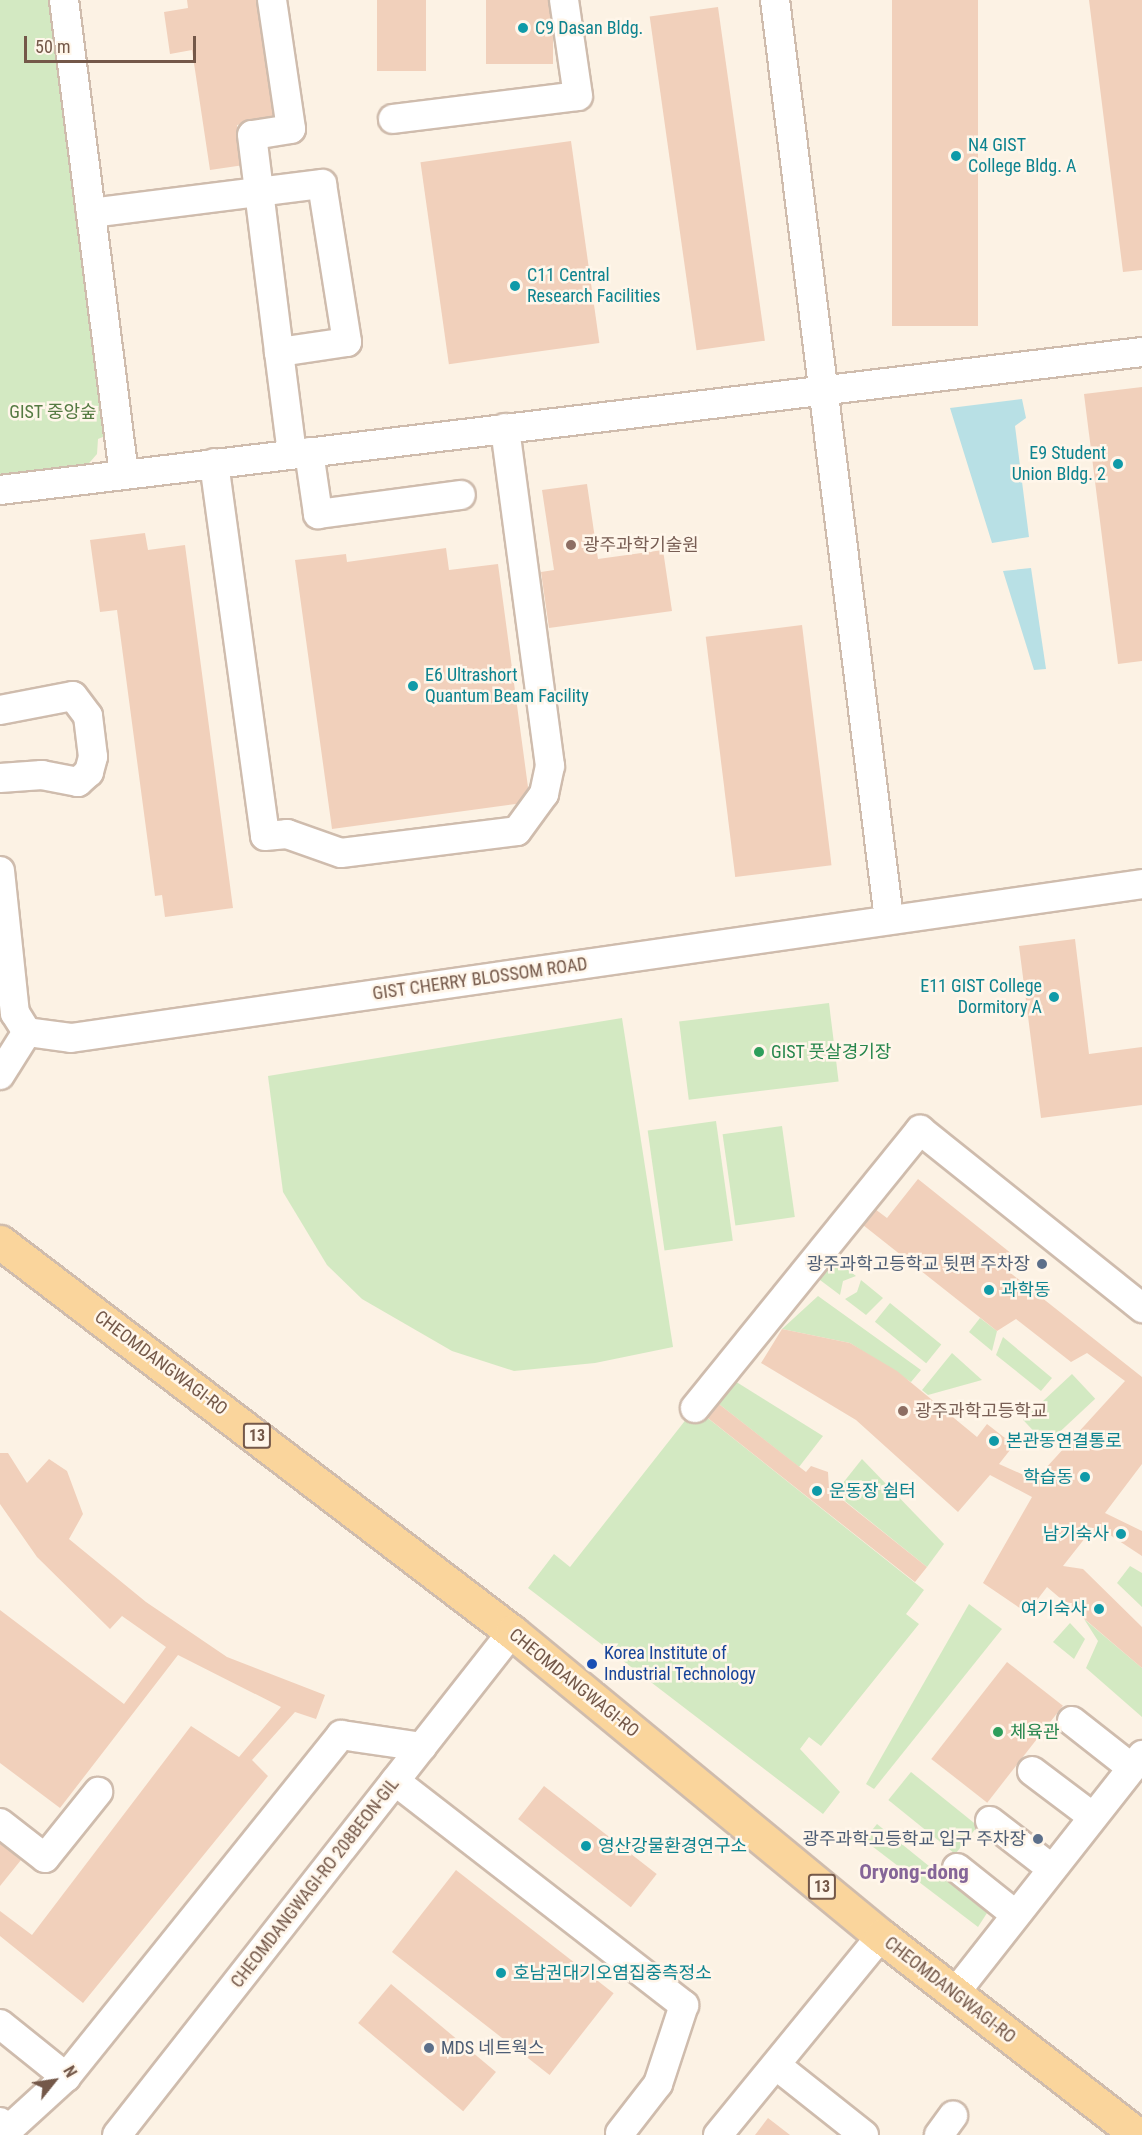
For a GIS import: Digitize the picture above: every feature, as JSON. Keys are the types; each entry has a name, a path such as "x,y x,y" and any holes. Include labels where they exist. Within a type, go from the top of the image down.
{"main road":[{"name":"CHEOMDANGWAGI-RO","path":"0,1242 512,1632 881,1936 1138,2135"}],"street":[{"path":"64,0 124,472"},
{"path":"272,0 291,129 252,135 279,352 300,453 318,514 461,495"},
{"path":"393,119 579,96 564,0"},
{"path":"775,0 888,919"},
{"path":"91,213 322,184 347,342 279,352"},
{"path":"0,490 124,472 1142,352"},
{"path":"214,463 265,836 287,834 341,853 517,831 544,794 550,766 505,428"},
{"path":"0,710 73,696 88,716 93,758 89,772 78,782 42,775 0,778"},
{"path":"0,871 15,1013 27,1032 0,1075"},
{"name":"GIST CHERRY BLOSSOM ROAD","path":"27,1032 72,1038 1142,884"},
{"path":"695,1408 921,1130 1142,1308"},
{"name":"CHEOMDANGWAGI-RO 208BEON-GIL","path":"117,2135 512,1632"},
{"path":"955,1993 1137,1761 1072,1721"},
{"path":"0,2122 9,2129 66,2077 341,1735 422,1747"},
{"path":"1032,1771 1093,1817"},
{"path":"395,1781 684,2005 658,2084 620,2133"},
{"path":"0,1823 45,1858 98,1792"},
{"path":"990,1821 1052,1869"},
{"path":"957,1868 1016,1915"},
{"path":"718,2135 777,2066 881,1936"},
{"path":"0,2024 66,2077"},
{"path":"777,2066 864,2135"}],"green space":[{"name":"GIST 중앙숲","path":"0,0 50,0 110,434 98,439 97,454 83,470 0,481"},
{"name":"GIST 풋살경기장","path":"829,1003 839,1081 689,1100 679,1021"},
{"path":"622,1018 673,1347 595,1363 514,1371 452,1351 362,1299 327,1265 283,1192 268,1076"},
{"path":"716,1121 733,1241 665,1250 648,1131"},
{"path":"782,1126 795,1217 735,1225 723,1134"},
{"path":"827,1254 856,1276 843,1281 840,1295 812,1274"},
{"path":"861,1280 883,1298 866,1315 845,1299 857,1292"},
{"path":"818,1296 921,1370 911,1382 850,1343 782,1329"},
{"path":"890,1303 941,1345 926,1363 875,1322"},
{"path":"980,1318 997,1331 992,1351 969,1332"},
{"path":"1003,1337 1052,1378 1041,1391 996,1355"},
{"path":"952,1353 982,1380 928,1395 922,1390"},
{"path":"1072,1374 1095,1399 1046,1445 1023,1420"},
{"path":"730,1378 823,1436 799,1467 715,1401"},
{"path":"695,1408 924,1590 906,1614 919,1624 821,1746 809,1737 800,1749 840,1792 823,1814 528,1588 554,1554 570,1567"},
{"path":"862,1459 944,1544 927,1567 835,1493"},
{"path":"1130,1566 1142,1573 1142,1607 1117,1583"},
{"path":"969,1604 1002,1629 874,1789 866,1784"},
{"path":"1084,1619 1142,1668 1142,1717 1086,1668 1098,1641"},
{"path":"1070,1623 1085,1639 1074,1659 1053,1642"},
{"path":"911,1772 978,1826 955,1854 888,1800"},
{"path":"877,1824 987,1913 978,1927 864,1840"}],"water":[{"path":"1022,399 1026,418 1015,426 1029,537 992,543 950,408"},
{"path":"1031,568 1046,669 1034,670 1003,571"}],"building":[{"path":"187,0 262,0 281,119 237,125 244,165 210,170 192,50 170,54 164,12 188,8"},
{"path":"377,0 426,0 426,71 377,71"},
{"name":"C9 Dasan Bldg.","path":"486,0 553,0 553,64 486,64"},
{"name":"N4 GIST College Bldg. A","path":"892,0 978,0 978,326 892,326"},
{"path":"1089,0 1142,0 1142,270 1123,272"},
{"path":"718,7 765,341 697,350 650,17"},
{"name":"C11 Central Research Facilities","path":"571,141 599,343 449,364 420,162"},
{"name":"E9 Student Union Bldg. 2","path":"1142,387 1142,661 1118,664 1084,394"},
{"path":"587,484 598,559 663,550 672,611 549,628 541,572 554,570 542,490"},
{"path":"145,533 148,550 185,545 233,908 165,917 162,895 155,896 117,610 100,612 90,540"},
{"name":"E6 Ultrashort Quantum Beam Facility","path":"446,548 449,570 498,564 530,802 332,829 295,560 346,554 347,562"},
{"path":"802,625 831,865 735,877 706,637"},
{"name":"E11 GIST College Dormitory A","path":"1075,939 1089,1054 1142,1047 1142,1105 1041,1118 1019,946"},
{"path":"918,1179 1017,1258 1008,1271 1142,1377 1142,1464 1105,1513 1142,1531 1142,1556 1110,1535 1089,1533 1063,1566 1083,1569 1142,1627 1142,1668 1047,1587 1027,1613 983,1583 1032,1497 990,1475 958,1512 856,1420 761,1363 782,1329 850,1343 897,1371 977,1437 987,1424 1014,1445 999,1464 1035,1480 1125,1381 1087,1353 1071,1362 1016,1319 997,1331 863,1225 875,1209 887,1218"},
{"name":"운동장 쉼터","path":"715,1401 806,1472 811,1466 828,1472 829,1489 927,1567 915,1582 704,1415"},
{"path":"0,1453 8,1453 27,1483 49,1459 67,1471 83,1514 69,1539 146,1602 227,1657 325,1695 316,1719 295,1712 252,1760 268,1776 83,2003 0,1936 0,1911 32,1935 191,1726 239,1757 281,1707 178,1655 60,1808 0,1763 0,1610 124,1704 166,1647 122,1616 110,1629 37,1557 0,1504"},
{"name":"체육관","path":"1007,1662 1063,1706 987,1803 931,1759"},
{"name":"영산강물환경연구소","path":"544,1786 657,1874 631,1907 518,1819"},
{"path":"0,1843 21,1860 0,1886"},
{"name":"호남권대기오염집중측정소","path":"456,1870 614,1993 550,2075 392,1952"},
{"name":"MDS 네트웍스","path":"391,1984 496,2072 463,2111 358,2023"},
{"path":"768,2118 790,2135 755,2135"}],"place":[{"name":"C9 Dasan Bldg.","path":"523,28"},
{"name":"N4 GIST College Bldg. A","path":"956,156"},
{"name":"C11 Central Research Facilities","path":"515,286"},
{"name":"E9 Student Union Bldg. 2","path":"1118,464"},
{"name":"광주과학기술원","path":"571,545"},
{"name":"E6 Ultrashort Quantum Beam Facility","path":"413,686"},
{"name":"E11 GIST College Dormitory A","path":"1054,997"},
{"name":"GIST 풋살경기장","path":"759,1052"},
{"name":"광주과학고등학교 뒷편 주차장","path":"1042,1264"},
{"name":"과학동","path":"989,1290"},
{"name":"광주과학고등학교","path":"903,1411"},
{"name":"본관동연결통로","path":"994,1441"},
{"name":"학습동","path":"1085,1477"},
{"name":"운동장 쉼터","path":"817,1491"},
{"name":"남기숙사","path":"1121,1534"},
{"name":"여기숙사","path":"1099,1609"},
{"name":"Korea Institute of Industrial Technology","path":"592,1664"},
{"name":"체육관","path":"998,1732"},
{"name":"광주과학고등학교 입구 주차장","path":"1038,1839"},
{"name":"영산강물환경연구소","path":"586,1846"},
{"name":"호남권대기오염집중측정소","path":"501,1973"},
{"name":"MDS 네트웍스","path":"429,2048"}],"district":[{"name":"Oryong-dong","path":"914,1872"}]}
